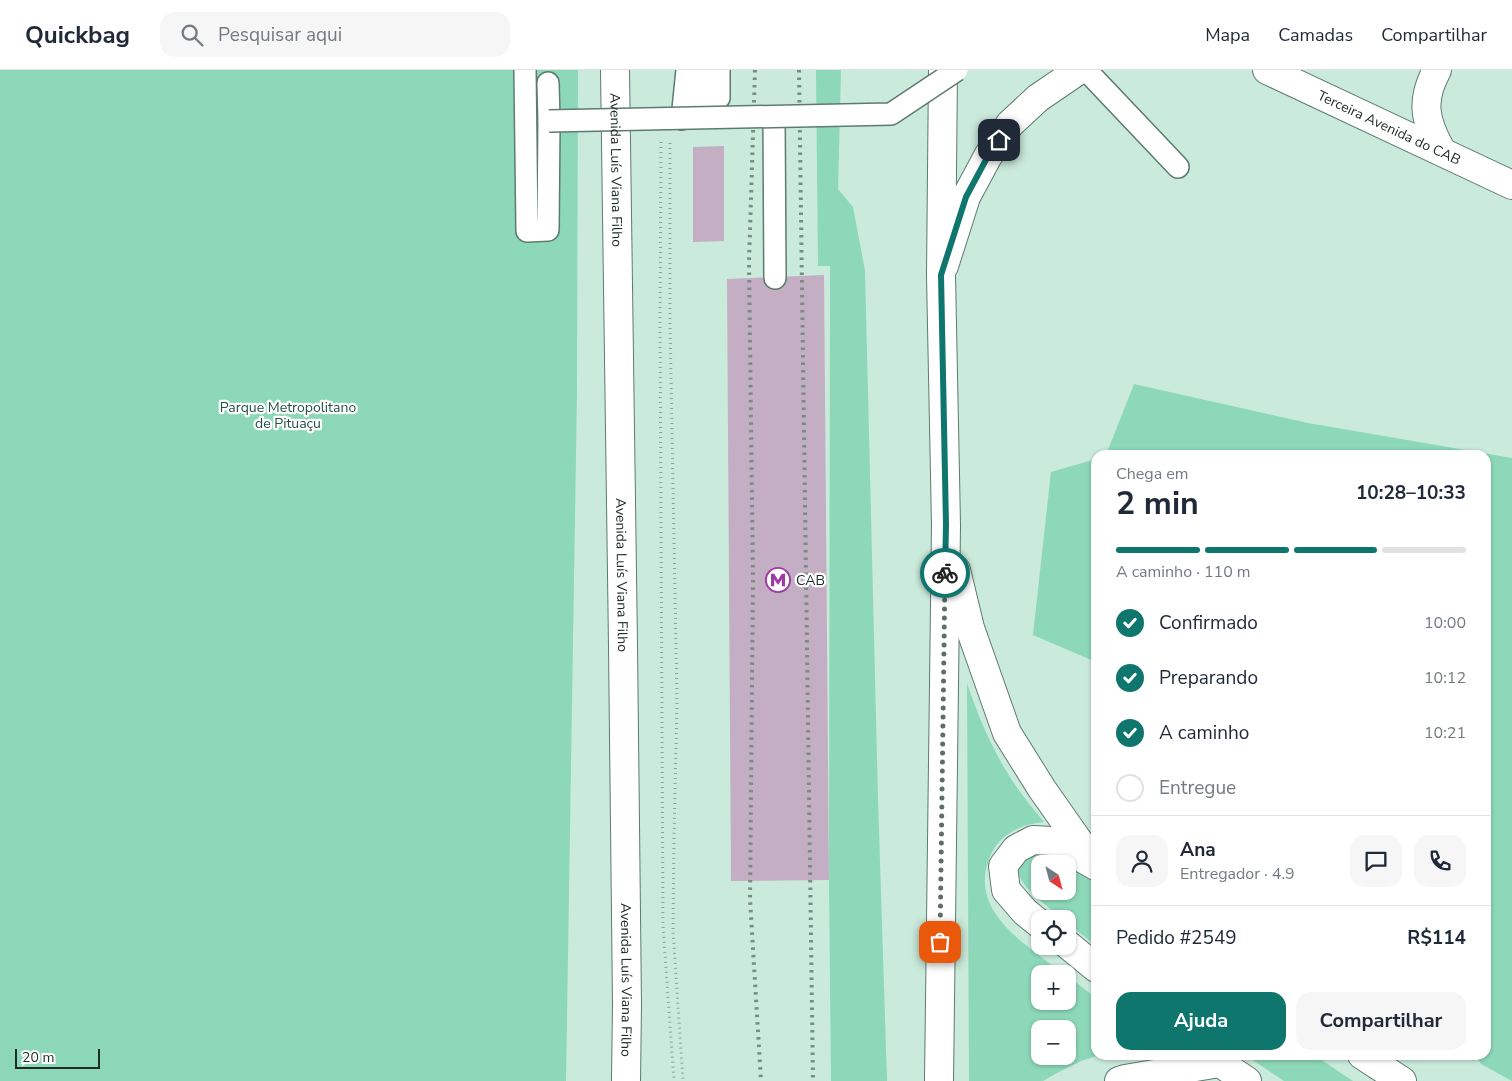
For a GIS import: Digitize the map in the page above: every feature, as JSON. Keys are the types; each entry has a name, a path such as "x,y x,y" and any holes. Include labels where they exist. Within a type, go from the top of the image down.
{"main road":[{"name":"Avenida Luís Viana Filho","path":"615,70 626,1081"},
{"path":"939,1081 946,525 941,275 943,70"},
{"path":"941,275 966,197 988,156 1010,124 1038,98 1079,70"},
{"name":"Terceira Avenida do CAB","path":"1267,70 1512,185"},
{"path":"1437,70 1429,84 1426,108 1430,131 1440,150"},
{"path":"946,525 970,628 1007,733 1042,789 1091,859"},
{"path":"1031,917 1006,890 1003,866 1016,849 1033,840 1051,841 1091,863"},
{"path":"1076,952 1091,964"},
{"path":"612,1081 626,1004"},
{"path":"1118,1081 1210,1060"},
{"path":"1215,1060 1246,1081"},
{"path":"1370,1060 1402,1081"}],"street":[{"path":"525,70 527,231 548,230 548,84"},
{"path":"682,119 686,70"},
{"path":"701,70 700,98 719,98 719,70"},
{"path":"549,121 891,114 957,70"},
{"path":"1086,70 1178,167"},
{"path":"774,117 775,278"}],"path":[{"path":"661,138 660,340 663,926 674,1081"},
{"path":"670,138 670,333 677,702 673,931 683,1081"}],"green space":[{"name":"Parque Metropolitano de Pituaçu","path":"0,70 578,70 577,391 566,1081 0,1081"},
{"path":"816,70 841,70 838,189 853,207 865,271 887,1081 831,1081 829,880 830,266 818,266"},
{"path":"1134,384 1308,423 1465,450 1108,450"},
{"path":"1491,454 1512,458 1512,1081 1481,1064 1478,1060 1491,1060"},
{"path":"1091,460 1091,660 1033,635 1051,472"},
{"path":"967,683 999,759 1018,790 1044,822 1020,827 1000,840 991,854 985,874 986,893 993,909 1004,924 1031,949 1031,955 1038,955 1052,965 1031,965 1031,1010 1076,1010 1076,982 1091,994 1091,1058 1076,1064 1076,1020 1031,1020 1031,1065 1073,1065 1043,1081 969,1081"},
{"path":"1031,850 1061,855 1031,855 1031,893 1020,878 1018,870 1020,862"},
{"path":"1076,868 1091,881 1091,942 1076,930 1076,910 1052,910 1040,900 1076,900"},
{"path":"1252,1060 1322,1060 1353,1081 1284,1081"}],"building":[{"path":"724,146 724,241 693,242 693,147"},
{"name":"CAB","path":"824,275 829,880 731,881 727,279"}],"railway":[{"path":"755,70 749,262 753,579 750,899 761,1081"},
{"path":"799,70 813,1081"}],"way so far":[{"path":"940,942 945,573"}],"place":[{"name":"CAB","path":"778,580"}],"route":[{"path":"945,573 946,525 941,275 966,197 988,156 999,140"}]}
